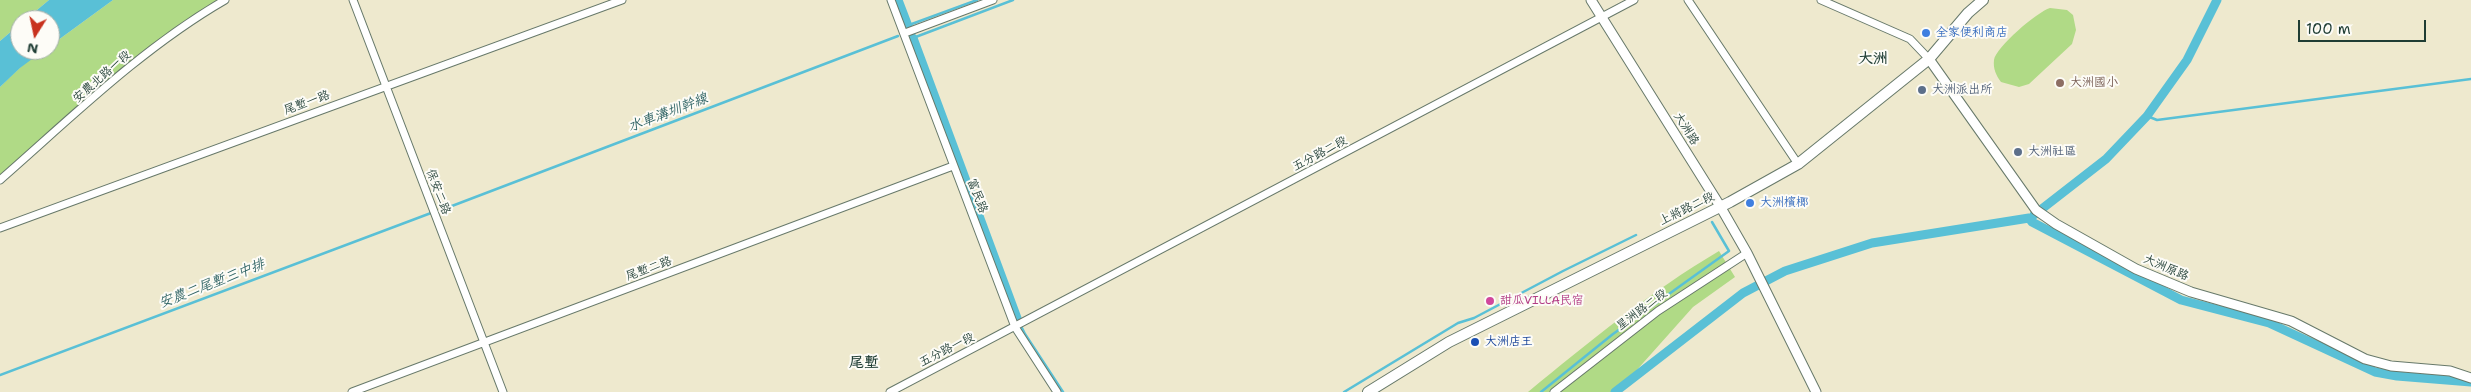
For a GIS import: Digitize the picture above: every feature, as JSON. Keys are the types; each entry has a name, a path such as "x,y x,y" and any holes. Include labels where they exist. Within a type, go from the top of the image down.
{"main road":[{"name":"上將路二段","path":"1368,392 1449,342 1720,206 1798,164 1930,59 1968,13 1983,0"}],"street":[{"name":"安農北路一段","path":"0,180 156,46 198,16 225,0"},
{"name":"保安二路","path":"353,0 503,392"},
{"name":"尾塹一路","path":"0,228 622,0"},
{"name":"富民路","path":"891,0 1015,327 1057,392"},
{"path":"905,34 993,0"},
{"name":"大洲路","path":"1591,0 1720,206 1747,253 1816,392"},
{"name":"五分路二段","path":"1015,327 1634,0"},
{"path":"1688,0 1798,164"},
{"path":"1821,0 1910,40 1930,59"},
{"name":"大洲原路","path":"1930,59 2036,210 2056,224 2136,269 2191,292 2291,321 2365,359 2391,366 2450,371 2471,378"},
{"name":"尾塹二路","path":"352,392 953,166"},
{"name":"星洲路二段","path":"1554,392 1658,311 1747,253"},
{"name":"五分路一段","path":"890,392 1015,327"}],"green space":[{"path":"0,0 49,0 37,10 10,10 10,32 0,41"},
{"path":"113,0 225,0 156,46 0,180 0,87 29,60 60,60 60,39"},
{"path":"2050,8 2067,10 2073,15 2076,30 2072,44 2029,84 2019,87 2001,82 1994,66 1996,54 2018,31 2036,16"},
{"path":"1719,251 1735,277 1693,307 1615,392 1528,392 1645,300"}],"water":[{"path":"49,0 113,0 60,39 60,10 37,10"},
{"path":"10,32 10,60 31,60 0,87 0,41"}],"waterway":[{"path":"898,0 908,26"},
{"name":"水車溝圳幹線","path":"909,25 977,0"},
{"path":"913,38 1013,0"},
{"path":"2034,215 2106,159 2147,116 2187,60 2217,0"},
{"name":"水車溝圳幹線","path":"444,209 898,36"},
{"path":"913,38 1017,318"},
{"path":"2147,116 2157,120 2471,79"},
{"name":"安農二尾塹三中排","path":"0,375 431,213"},
{"path":"1615,392 1743,293 1785,271 1872,243 2029,218 2032,222 2181,300 2269,323 2375,372 2397,376 2471,382"},
{"path":"1541,392 1613,334 1729,251 1712,222"},
{"path":"1344,392 1458,323 1474,318 1636,235"},
{"path":"1017,318 1025,334 1063,392"}],"place":[{"name":"全家便利商店","path":"1926,33"},
{"name":"大洲國小","path":"2060,83"},
{"name":"大洲派出所","path":"1922,90"},
{"name":"大洲社區","path":"2018,152"},
{"name":"大洲檳榔","path":"1750,203"},
{"name":"甜瓜VILLA民宿","path":"1490,301"},
{"name":"大洲店王","path":"1475,342"}],"district":[{"name":"大洲","path":"1873,59"},
{"name":"尾塹","path":"864,363"}]}
